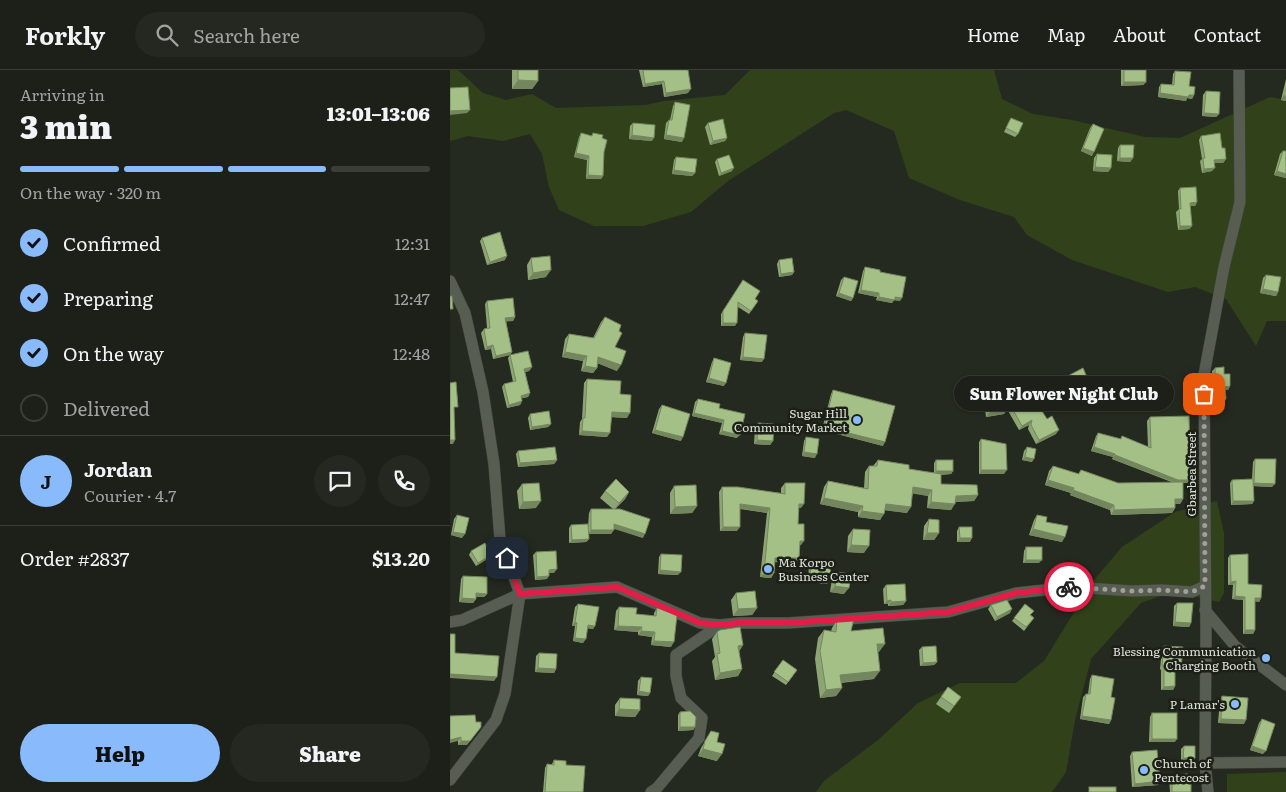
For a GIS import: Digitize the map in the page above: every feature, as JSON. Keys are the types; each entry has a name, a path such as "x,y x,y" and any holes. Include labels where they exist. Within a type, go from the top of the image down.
{"street":[{"name":"Gbarbea Street","path":"1208,792 1204,763 1204,375 1224,267 1240,202 1239,70"},
{"path":"450,281 465,312 483,392 494,464 500,539 520,594 505,694 496,720 450,780"},
{"path":"450,622 462,620 520,594 617,587 700,623 720,625 788,623 948,612 1016,593 1054,588 1072,587 1192,592 1205,586"},
{"path":"1205,610 1235,646 1286,686"},
{"path":"652,792 700,738 702,718 681,698 676,676 676,655 720,625"},
{"path":"1204,763 1286,762"}],"green space":[{"path":"450,70 458,70 483,93 506,100 532,94 556,108 646,105 664,101 725,95 750,70 994,70 1002,99 1033,114 1072,120 1145,137 1180,138 1270,97 1286,100 1286,321 1267,321 1256,346 1226,299 1195,287 1168,292 1072,260 1027,235 1014,217 960,200 909,178 894,131 846,110 834,113 728,181 691,212 643,226 594,226 559,210 549,187 542,154 530,134 503,141 468,136 450,141"},
{"path":"1217,501 1224,533 1224,593 1219,602 1174,591 1141,603 1091,659 1075,720 1066,772 1052,792 816,792 824,781 878,740 918,703 960,683 1016,683 1044,661 1094,580 1122,547 1175,512"},
{"path":"1286,772 1286,792 1227,792 1227,774"}],"building":[{"path":"518,70 538,70 538,81 518,80"},
{"path":"643,70 688,70 691,89 666,93 664,81 645,84"},
{"path":"1124,70 1146,70 1146,82 1124,82"},
{"path":"1175,71 1191,72 1189,86 1195,87 1194,95 1189,95 1188,97 1160,93 1161,84 1174,85"},
{"path":"468,87 470,110 450,111 450,88"},
{"path":"1206,91 1220,92 1219,114 1204,113"},
{"path":"675,102 690,105 684,138 666,135 669,120 672,120"},
{"path":"1011,118 1023,123 1018,134 1006,128"},
{"path":"723,119 727,138 713,141 708,123"},
{"path":"633,123 655,125 654,138 632,135"},
{"path":"1093,124 1104,129 1094,152 1083,148"},
{"path":"581,133 592,136 593,133 603,135 602,138 607,140 604,152 603,176 588,175 589,156 576,153"},
{"path":"1220,133 1226,159 1214,160 1215,168 1204,169 1203,158 1205,158 1201,136"},
{"path":"1120,145 1134,145 1133,158 1120,158"},
{"path":"1283,151 1286,151 1286,174 1277,171"},
{"path":"1097,154 1112,155 1111,168 1095,167"},
{"path":"729,155 734,168 721,173 717,159"},
{"path":"676,157 697,159 695,173 674,170"},
{"path":"1196,187 1197,202 1190,203 1192,226 1180,226 1180,188"},
{"path":"500,232 507,256 490,262 482,238"},
{"path":"550,256 551,270 533,273 531,258"},
{"path":"792,258 794,272 781,274 779,260"},
{"path":"865,267 906,277 902,298 895,297 895,300 879,297 879,293 861,290"},
{"path":"1266,275 1281,277 1278,292 1263,289"},
{"path":"844,277 858,281 853,298 839,293"},
{"path":"743,280 760,291 755,299 758,301 751,311 738,302 737,323 723,323 723,311"},
{"path":"450,296 452,296 453,309 450,309"},
{"path":"513,298 515,317 505,318 512,352 496,356 493,345 487,347 484,329 490,328 487,301"},
{"path":"605,317 621,325 619,331 622,333 615,347 626,351 621,365 598,357 597,368 585,366 587,356 565,352 569,334 594,338"},
{"path":"745,333 767,335 764,359 743,357"},
{"path":"528,351 532,367 524,369 530,393 521,396 522,401 509,405 504,384 516,381 510,355"},
{"path":"714,358 731,363 726,383 709,378"},
{"path":"1224,367 1224,374 1230,374 1230,386 1225,387 1226,399 1216,400 1215,368"},
{"path":"1083,368 1089,382 1087,383 1095,396 1077,406 1062,379"},
{"path":"587,379 621,381 620,394 631,395 630,413 612,412 610,433 582,431 583,418 585,418"},
{"path":"456,382 458,407 454,407 455,440 450,440 450,383"},
{"name":"Sugar Hill Community Market","path":"833,390 895,406 885,442 824,427"},
{"path":"1016,392 1018,409 1035,400 1047,419 1052,416 1059,430 1039,440 1031,425 1032,420 1022,426 1007,399 1007,410 990,412 987,396"},
{"path":"698,399 720,404 719,408 745,414 740,435 722,431 724,420 694,413"},
{"path":"662,405 690,414 683,437 655,430"},
{"path":"549,411 551,424 532,427 530,414"},
{"path":"1189,416 1190,460 1196,460 1196,480 1178,480 1094,447 1098,433 1121,439 1122,436 1151,448 1150,417"},
{"path":"758,423 774,424 773,441 757,440"},
{"path":"806,437 819,439 817,454 804,452"},
{"path":"981,439 1006,444 1007,470 981,470"},
{"path":"555,447 557,460 520,463 518,451"},
{"path":"1027,447 1036,449 1034,459 1025,457"},
{"path":"1255,459 1276,459 1275,484 1254,483"},
{"path":"878,460 909,465 909,469 941,474 941,484 977,485 978,495 956,496 955,504 931,502 932,490 913,487 911,507 886,504 884,514 862,511 863,506 824,498 828,481 868,489 869,466 877,466"},
{"path":"936,460 953,460 953,471 936,471"},
{"path":"1053,466 1079,474 1081,470 1118,483 1183,482 1183,499 1175,499 1175,508 1114,510 1114,505 1073,490 1074,488 1048,480"},
{"path":"616,479 629,492 619,503 605,491"},
{"path":"1253,479 1254,501 1233,501 1232,480"},
{"path":"539,483 541,501 523,502 522,484"},
{"path":"785,483 805,483 804,504 799,504 798,524 804,524 804,541 800,541 799,558 775,558 774,573 764,573 770,508 740,504 740,527 723,527 722,487 738,487 785,494"},
{"path":"696,485 697,506 675,507 674,486"},
{"path":"591,509 620,509 650,519 645,534 614,524 614,530 591,530"},
{"path":"457,515 469,518 465,534 453,532"},
{"path":"1037,515 1047,517 1046,522 1068,526 1065,537 1033,529"},
{"path":"929,519 939,520 939,533 927,533"},
{"path":"588,524 589,539 572,540 571,525"},
{"path":"959,527 972,527 972,538 960,538"},
{"path":"853,529 870,530 869,546 851,545"},
{"path":"485,543 491,555 478,563 471,551"},
{"path":"1026,547 1042,547 1042,560 1026,560"},
{"path":"556,551 557,569 549,570 549,576 537,577 536,552"},
{"path":"661,554 682,555 681,572 660,570"},
{"path":"1248,554 1248,584 1262,585 1261,598 1255,598 1255,630 1245,630 1245,597 1235,596 1236,581 1231,582 1230,555"},
{"path":"811,561 831,562 830,580 810,579"},
{"path":"837,572 851,574 849,588 835,586"},
{"path":"463,576 487,577 487,594 476,593 476,599 462,598"},
{"path":"905,584 906,601 887,601 886,585"},
{"path":"755,591 757,608 738,609 736,593"},
{"path":"1007,600 1012,609 997,617 991,605"},
{"path":"1177,603 1193,603 1191,623 1175,622"},
{"path":"578,604 599,607 595,626 588,625 586,639 575,638"},
{"path":"1025,604 1034,611 1030,615 1034,618 1026,627 1014,618"},
{"path":"619,607 637,608 636,614 656,616 657,608 677,615 674,642 654,641 655,632 641,631 642,627 618,626"},
{"path":"854,618 851,631 883,628 885,644 877,644 880,671 840,675 842,688 826,690 820,651 824,630 836,632 837,620"},
{"path":"740,627 743,645 738,646 742,669 720,673 717,654 720,653 717,632"},
{"path":"450,634 455,634 455,653 499,656 497,677 450,674"},
{"path":"936,646 937,662 923,663 922,647"},
{"path":"1164,646 1183,647 1181,668 1175,667 1175,686 1164,687 1164,666 1162,666"},
{"path":"539,653 557,654 556,669 538,668"},
{"path":"783,660 797,670 788,682 774,672"},
{"path":"1092,675 1114,679 1111,697 1115,698 1111,720 1082,716 1086,694 1090,694"},
{"path":"641,677 652,678 650,693 639,691"},
{"path":"948,687 961,697 954,706 941,697"},
{"path":"1222,696 1248,698 1246,720 1221,719"},
{"path":"620,698 640,699 640,710 619,709"},
{"path":"690,711 696,717 695,727 680,727 680,712"},
{"path":"1152,713 1177,713 1177,739 1152,739"},
{"path":"475,715 476,722 481,722 481,727 470,741 461,741 461,737 450,740 450,716"},
{"path":"1262,719 1275,724 1266,751 1252,746"},
{"path":"711,731 719,733 717,742 725,744 722,754 703,749"},
{"path":"1184,746 1195,746 1195,758 1183,758"},
{"name":"Church of Pentecost","path":"1157,750 1160,781 1135,784 1132,752"},
{"path":"554,760 566,761 566,765 585,766 583,792 545,792 547,764 554,765"},
{"path":"1188,774 1188,780 1191,780 1191,792 1172,792 1172,775"},
{"path":"1089,787 1116,787 1116,792 1089,792"}],"way so far":[{"path":"1069,587 1192,592 1205,586 1204,394"}],"place":[{"name":"Sun Flower Night Club","path":"1204,394"},
{"name":"Sugar Hill Community Market","path":"857,420"},
{"name":"Ma Korpo Business Center","path":"768,569"},
{"name":"Blessing Communication Charging Booth","path":"1266,658"},
{"name":"P Lamar's","path":"1235,704"},
{"name":"Church of Pentecost","path":"1144,770"}],"route":[{"path":"507,558 520,594 617,587 700,623 720,625 788,623 948,612 1016,593 1069,587"}]}
